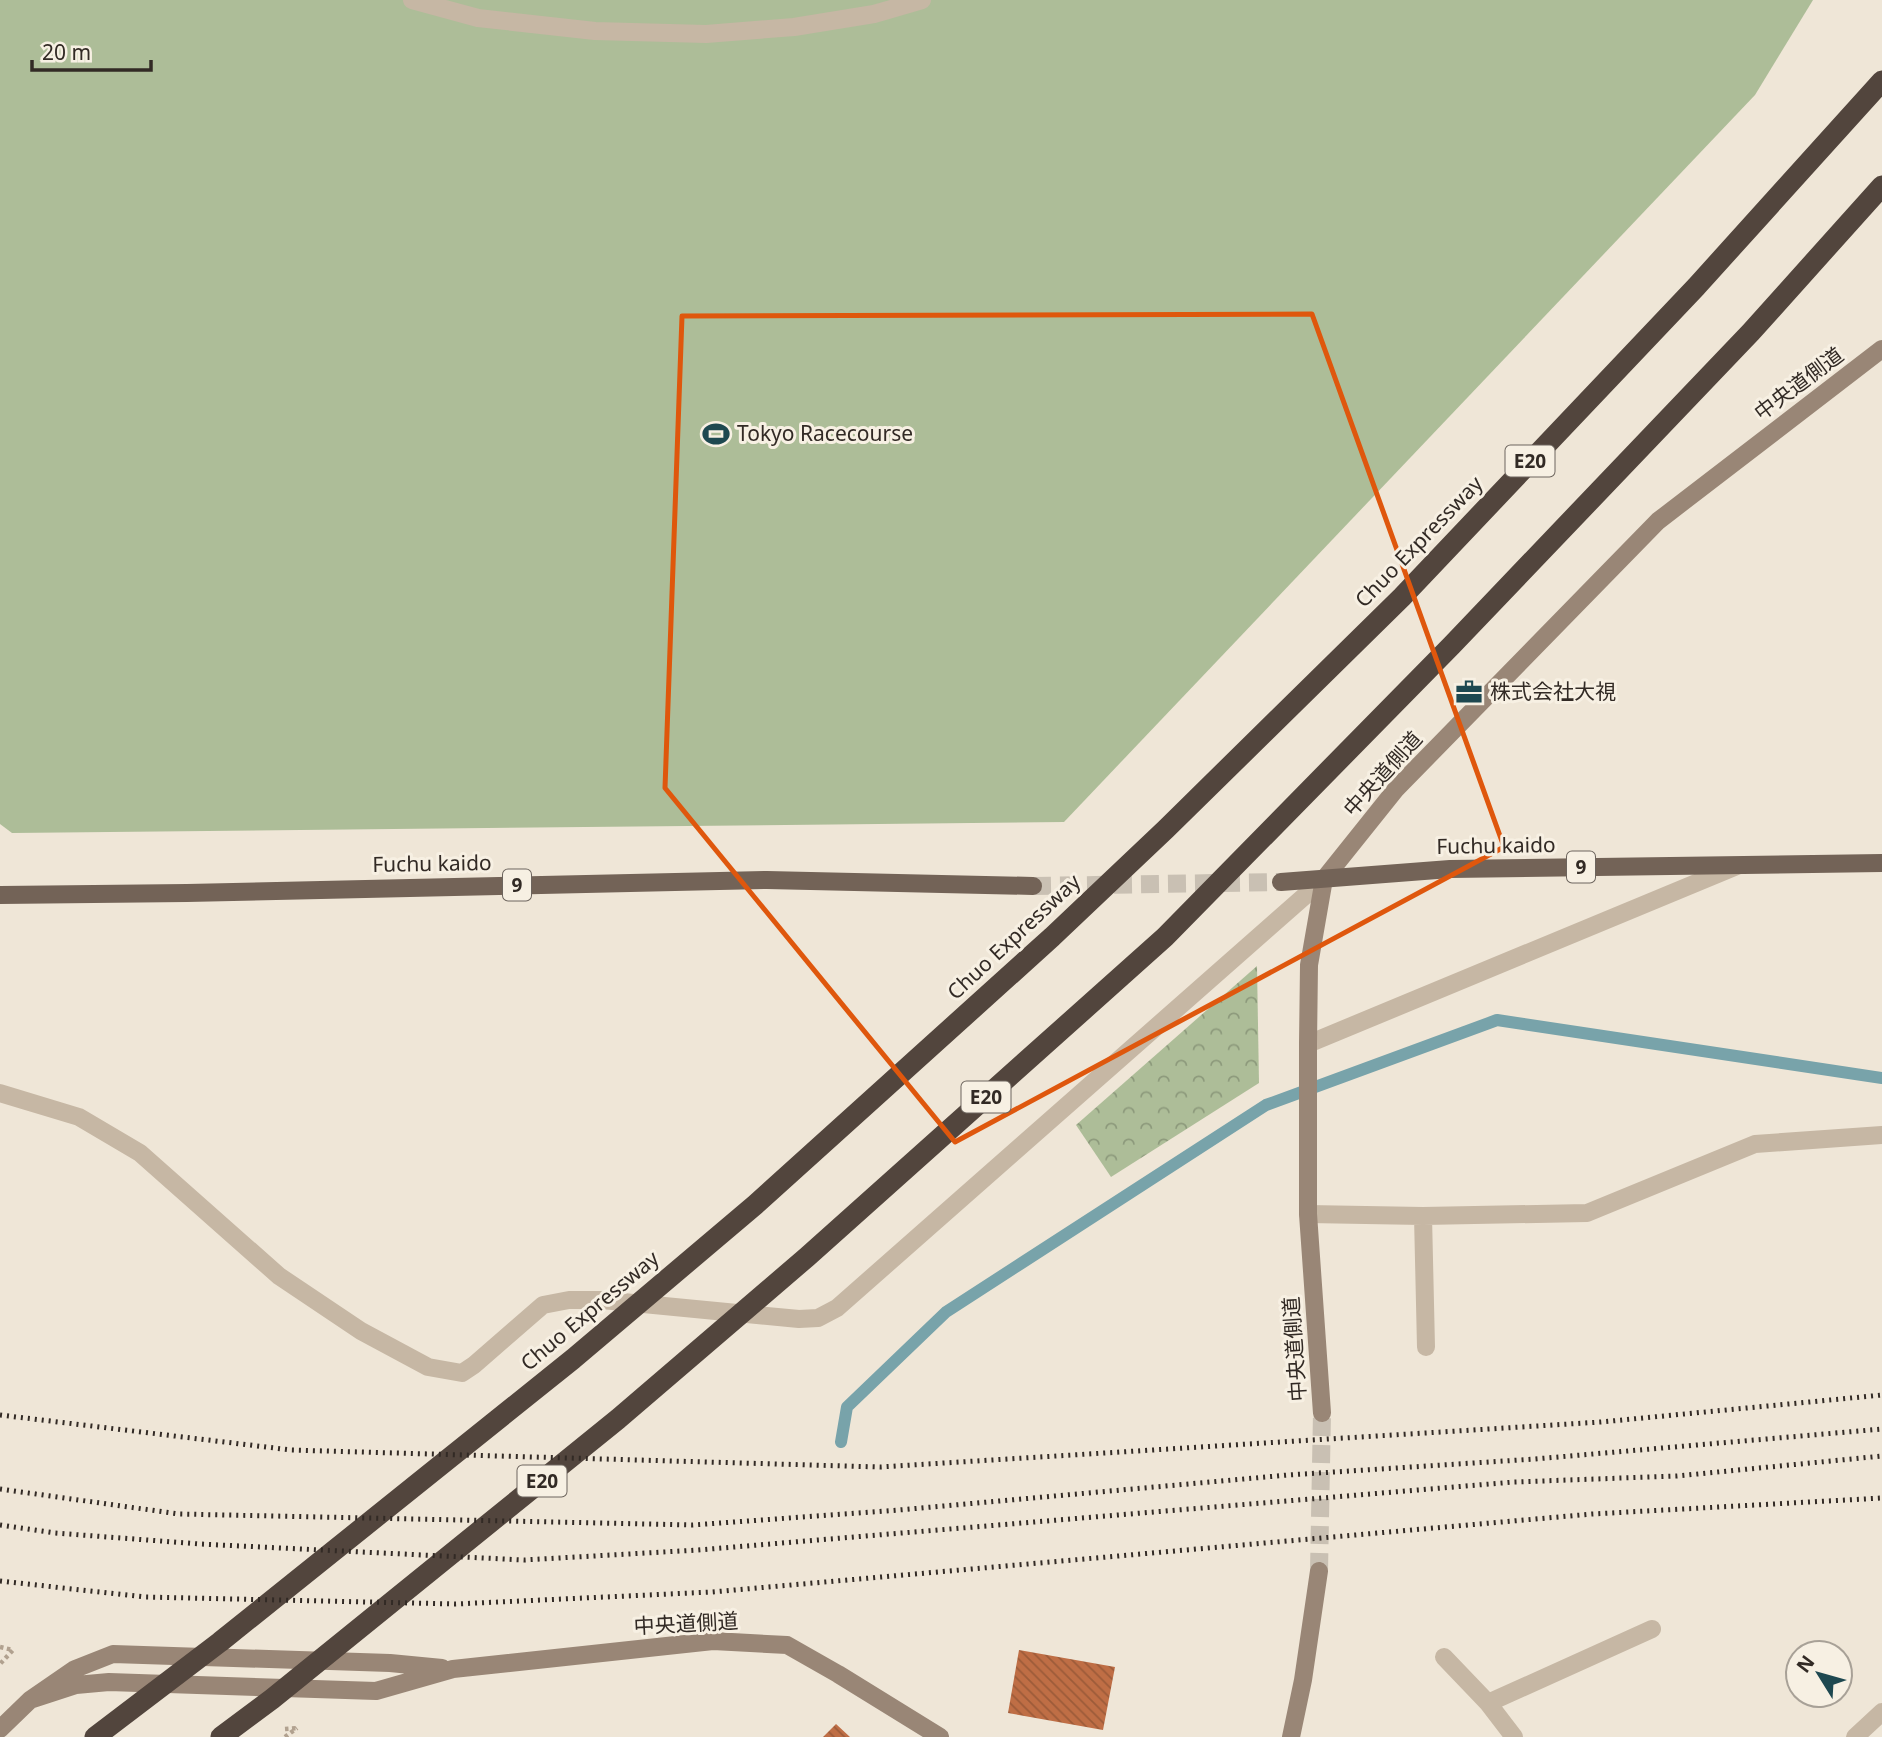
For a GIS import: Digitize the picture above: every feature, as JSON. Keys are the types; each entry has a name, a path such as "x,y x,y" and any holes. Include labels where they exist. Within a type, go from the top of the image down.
{"highway":[{"name":"Chuo Expressway","path":"95,1737 220,1642 573,1359 755,1205 1052,937 1402,597 1696,286 1882,81"},
{"name":"E20","path":"221,1737 272,1699 618,1419 807,1257 1165,937 1452,645 1751,332 1882,186"}],"main road":[{"name":"Fuchu kaido","path":"1281,882 1450,869 1882,863"},
{"name":"Fuchu kaido","path":"0,895 767,880 1033,886"}],"street":[{"path":"412,0 478,18 595,31 706,34 808,25 874,14 922,0"},
{"name":"中央道側道","path":"1322,1413 1308,1214 1308,1044 1309,965 1324,878 1396,789 1658,521 1882,349"},
{"path":"1308,1044 1740,864"},
{"path":"0,1093 79,1117 140,1153 279,1276 361,1331 428,1367 462,1373 543,1305 569,1300 602,1300 799,1319 818,1318 836,1308 1324,878"},
{"path":"1308,1214 1423,1216 1587,1213 1755,1144 1882,1135"},
{"path":"1423,1216 1426,1347"},
{"path":"1291,1737 1303,1679 1319,1571"},
{"path":"1488,1703 1653,1629"},
{"name":"中央道側道","path":"30,1700 76,1685 109,1682 376,1691 453,1669 713,1641 787,1645 940,1737"},
{"name":"中央道側道","path":"0,1729 30,1700 75,1669 113,1654 390,1663 453,1669"},
{"path":"1444,1657 1488,1703 1514,1737"},
{"path":"1855,1737 1882,1712"}],"path":[{"path":"0,1647 13,1650 0,1664"},
{"path":"285,1737 298,1728"}],"highlighted area":[{"path":"1312,314 1504,847 955,1142 665,788 682,316"}],"green space":[{"name":"Tokyo Racecourse","path":"0,0 1813,0 1755,95 1064,822 12,833 0,824"},
{"path":"1257,966 1259,1083 1111,1177 1076,1125"}],"building":[{"path":"1019,1650 1115,1667 1103,1730 1008,1713"},
{"path":"836,1724 850,1737 823,1737"}],"waterway":[{"path":"841,1442 847,1407 946,1312 1266,1105 1497,1020 1882,1078"}],"tunnel":[{"path":"1033,886 1281,882"},
{"path":"1319,1571 1322,1413"}],"railway":[{"path":"0,1415 291,1450 880,1467 1601,1422 1882,1395"},
{"path":"0,1489 179,1514 693,1525 1882,1429"},
{"path":"0,1525 55,1533 200,1544 524,1560 698,1550 1514,1482 1677,1476 1882,1456"},
{"path":"0,1581 145,1597 456,1604 712,1592 1592,1514 1882,1498"}],"place":[{"name":"Tokyo Racecourse","path":"716,434"},
{"name":"株式会社大視","path":"1469,692"}]}
